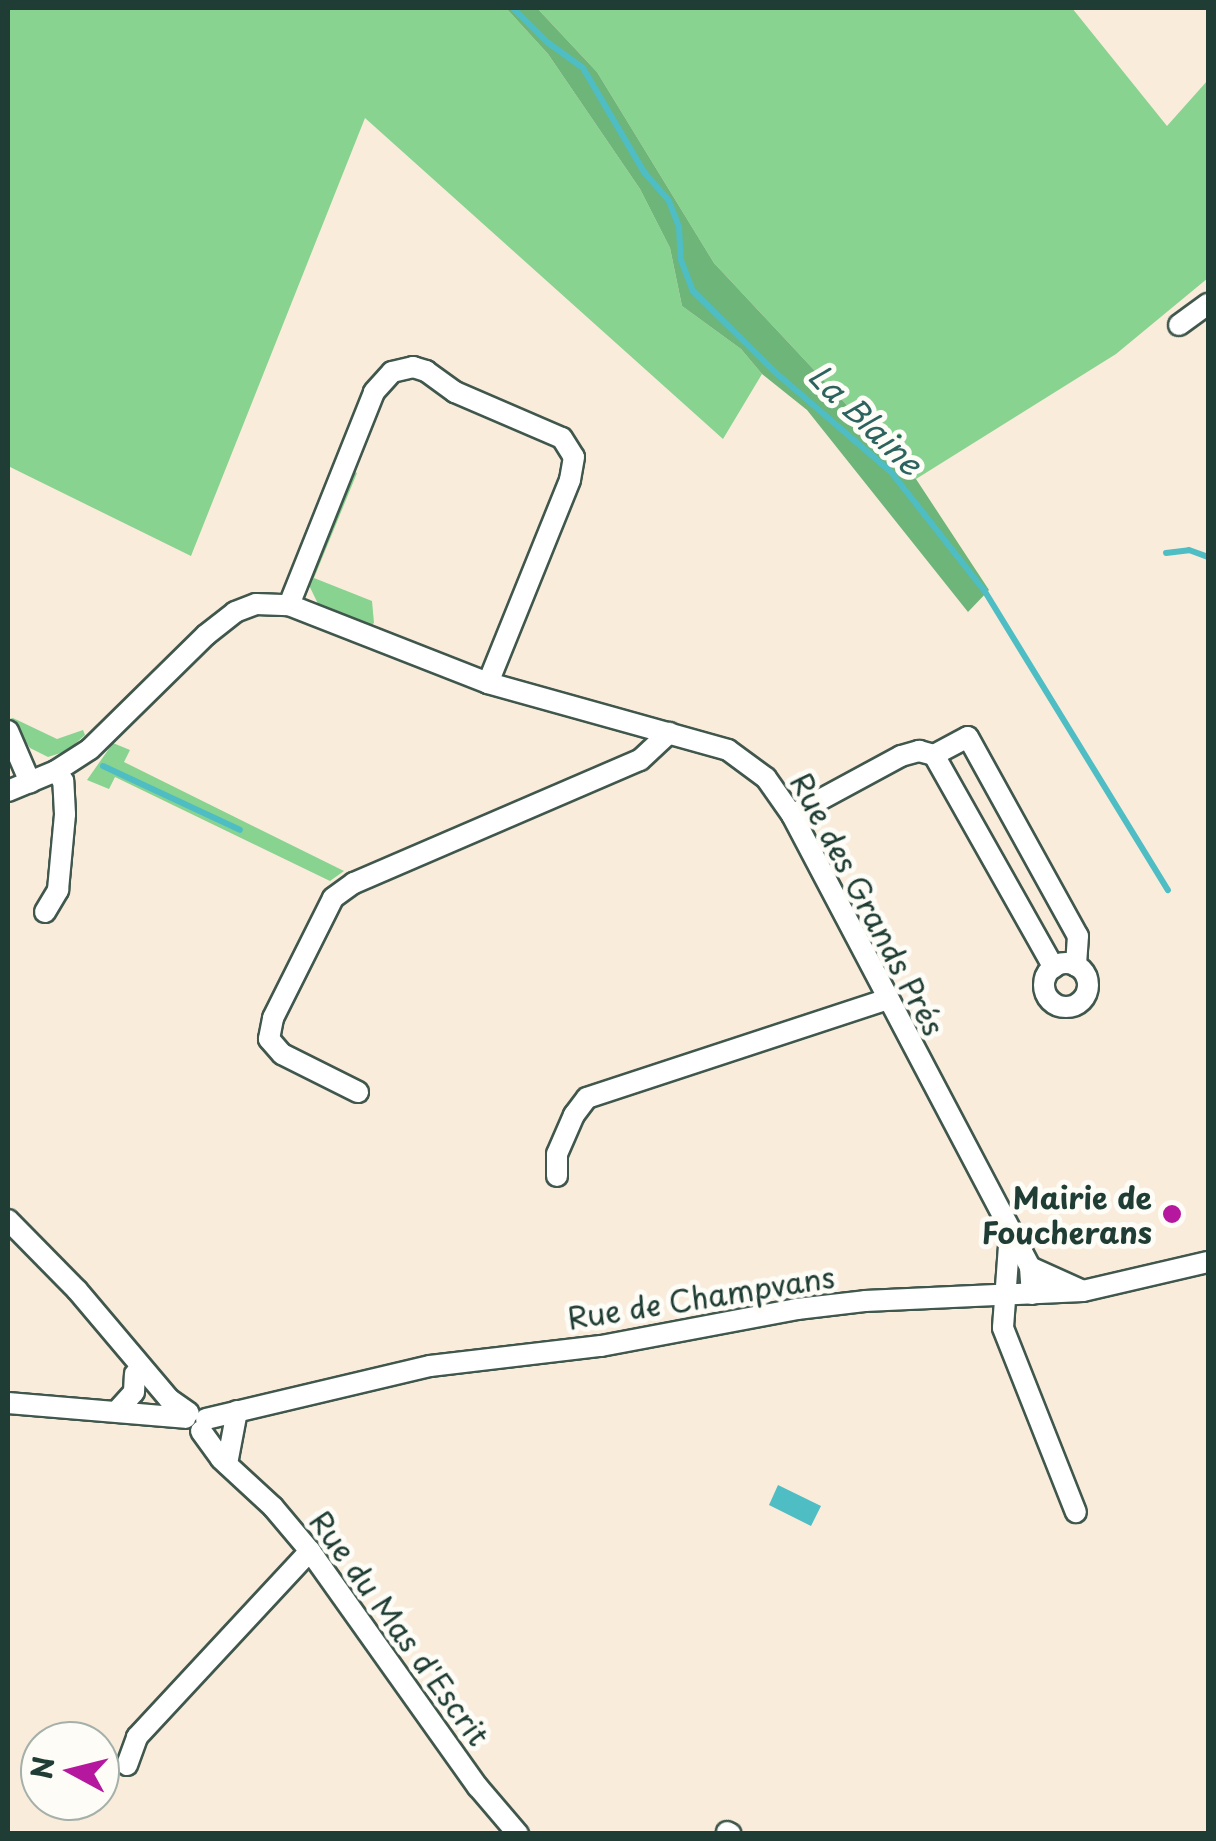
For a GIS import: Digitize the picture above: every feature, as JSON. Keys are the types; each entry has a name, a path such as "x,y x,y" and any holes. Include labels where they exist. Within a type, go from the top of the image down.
{"street":[{"path":"1179,325 1208,304"},
{"path":"289,605 374,392 392,372 413,367 426,371 456,392 562,438 574,458 570,480 488,683"},
{"name":"Rue des Grands Prés","path":"56,770 90,749 206,634 235,612 256,604 289,605 488,683 745,759 778,791 792,815 885,1000 1030,1266 1032,1294"},
{"path":"8,732 30,782"},
{"path":"358,1092 282,1054 269,1039 273,1018 333,898 354,883 640,760 669,734"},
{"path":"934,755 968,737 1078,936 1076,966 1087,978 1087,991 1080,1002 1067,1006 1053,1002 1045,990 1047,975 1054,968 1076,966"},
{"path":"792,815 901,756 919,750 934,755 1054,968"},
{"path":"8,791 56,770 63,781 65,814 58,890 45,912"},
{"path":"557,1176 557,1154 574,1115 587,1098 885,1000"},
{"path":"8,1220 77,1290 134,1367 158,1413"},
{"path":"1010,1232 1003,1328 1076,1512"},
{"name":"Rue de Champvans","path":"8,1403 158,1413 195,1420 386,1373 601,1346 797,1309 1083,1290 1208,1262"},
{"path":"1030,1266 1083,1290"},
{"path":"117,1411 134,1392 134,1367"},
{"name":"Rue du Mas d'Escrit","path":"134,1367 195,1420 227,1464 273,1507 310,1551 478,1787 518,1834"},
{"path":"227,1464 237,1412"},
{"path":"126,1765 138,1737 310,1551"}],"green space":[{"path":"8,8 506,8 548,54 640,189 670,248 682,306 741,349 762,374 723,439 365,118 191,556 8,466"},
{"path":"506,8 537,8 597,72 714,263 916,479 989,590 968,612 807,410 762,374 741,349 682,306 670,248 640,189 548,54"},
{"path":"537,8 1072,8 1167,126 1208,80 1208,278 1116,354 916,479 714,263 597,72"},
{"path":"353,471 357,473 314,578 372,601 374,623 368,628 321,610 306,579"},
{"path":"9,719 57,739 83,730 85,735 67,751 48,757 30,748"},
{"path":"113,743 130,750 124,762 344,871 330,881 115,777 109,789 87,780"}],"water":[{"path":"778,1485 821,1506 811,1526 769,1505"}],"waterway":[{"name":"La Blaine","path":"513,8 547,42 583,68 644,172 669,201 679,227 681,260 693,291 776,373 891,472 984,590 1168,890"},
{"name":"La Blaine","path":"1166,553 1189,550 1208,557"},
{"path":"103,766 240,830"}],"place":[{"name":"Mairie de Foucherans","path":"1172,1214"}]}
